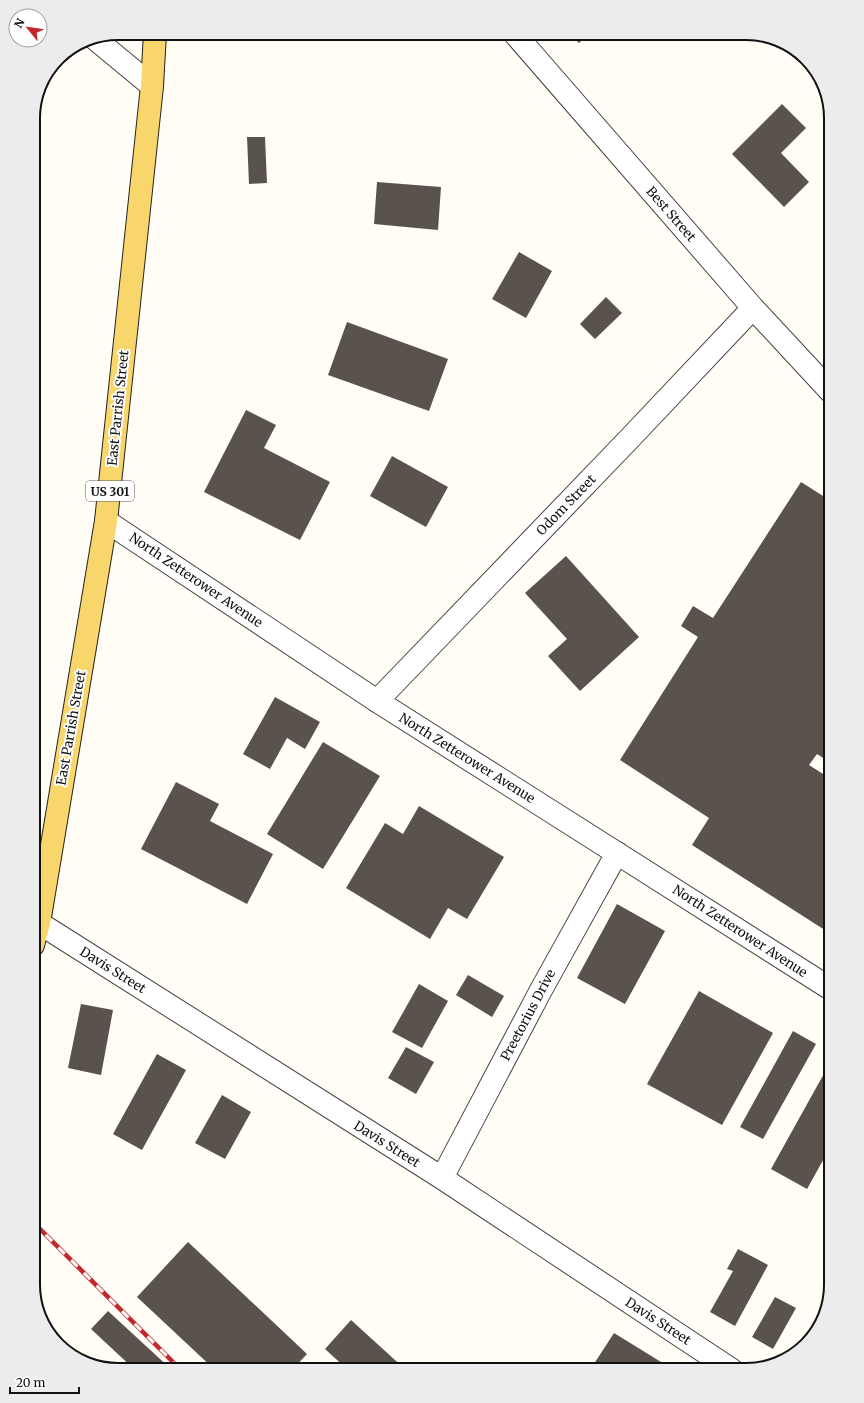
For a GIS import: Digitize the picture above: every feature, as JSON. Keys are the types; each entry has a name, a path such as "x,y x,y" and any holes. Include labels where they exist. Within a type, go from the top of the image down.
{"main road":[{"name":"East Parrish Street","path":"40,917 106,521 152,86 155,40"}],"street":[{"name":"Best Street","path":"520,40 753,308 824,384"},
{"path":"100,43 152,86"},
{"name":"Odom Street","path":"377,701 753,308"},
{"name":"North Zetterower Avenue","path":"106,521 377,701 824,985"},
{"name":"Preetorius Drive","path":"442,1178 541,990 617,853"},
{"name":"Davis Street","path":"40,924 442,1178 721,1363"}],"building":[{"path":"782,104 806,128 781,153 809,182 784,207 732,154"},
{"path":"247,137 265,137 267,183 249,184"},
{"path":"377,182 441,187 438,230 374,224"},
{"path":"519,252 552,271 526,318 492,299"},
{"path":"606,297 622,313 595,339 580,324"},
{"path":"347,322 448,359 429,411 328,375"},
{"path":"246,410 276,425 264,448 330,482 300,540 204,492"},
{"path":"392,456 448,487 426,527 370,496"},
{"path":"801,482 824,497 824,758 817,754 809,765 824,775 824,930 692,845 709,818 620,760 698,637 681,626 693,606 713,618"},
{"path":"566,556 639,637 580,691 548,656 567,639 525,593"},
{"path":"275,697 320,722 305,749 287,738 270,769 243,754"},
{"path":"323,742 380,776 323,869 267,834"},
{"path":"176,782 219,804 210,821 273,854 247,904 141,849"},
{"path":"419,806 504,857 467,919 448,908 430,939 346,888 385,823 403,834"},
{"path":"617,904 665,931 625,1004 577,978"},
{"path":"468,975 504,996 492,1017 456,995"},
{"path":"419,984 448,1001 422,1048 392,1032"},
{"path":"699,991 773,1033 722,1125 647,1084"},
{"path":"81,1004 113,1010 101,1075 68,1068"},
{"path":"793,1031 816,1044 763,1139 740,1127"},
{"path":"406,1047 434,1062 416,1094 388,1078"},
{"path":"157,1054 186,1070 142,1150 113,1134"},
{"path":"824,1074 824,1159 807,1189 771,1169"},
{"path":"222,1095 251,1112 225,1159 195,1143"},
{"path":"188,1242 307,1354 299,1363 208,1363 137,1297"},
{"path":"738,1249 768,1265 735,1326 710,1312 733,1271 727,1269"},
{"path":"775,1297 796,1308 773,1349 752,1337"},
{"path":"108,1311 164,1363 127,1363 91,1329"},
{"path":"351,1320 398,1363 340,1363 325,1349"},
{"path":"614,1333 663,1363 595,1363"}],"railway":[{"path":"40,1229 174,1363"}]}
